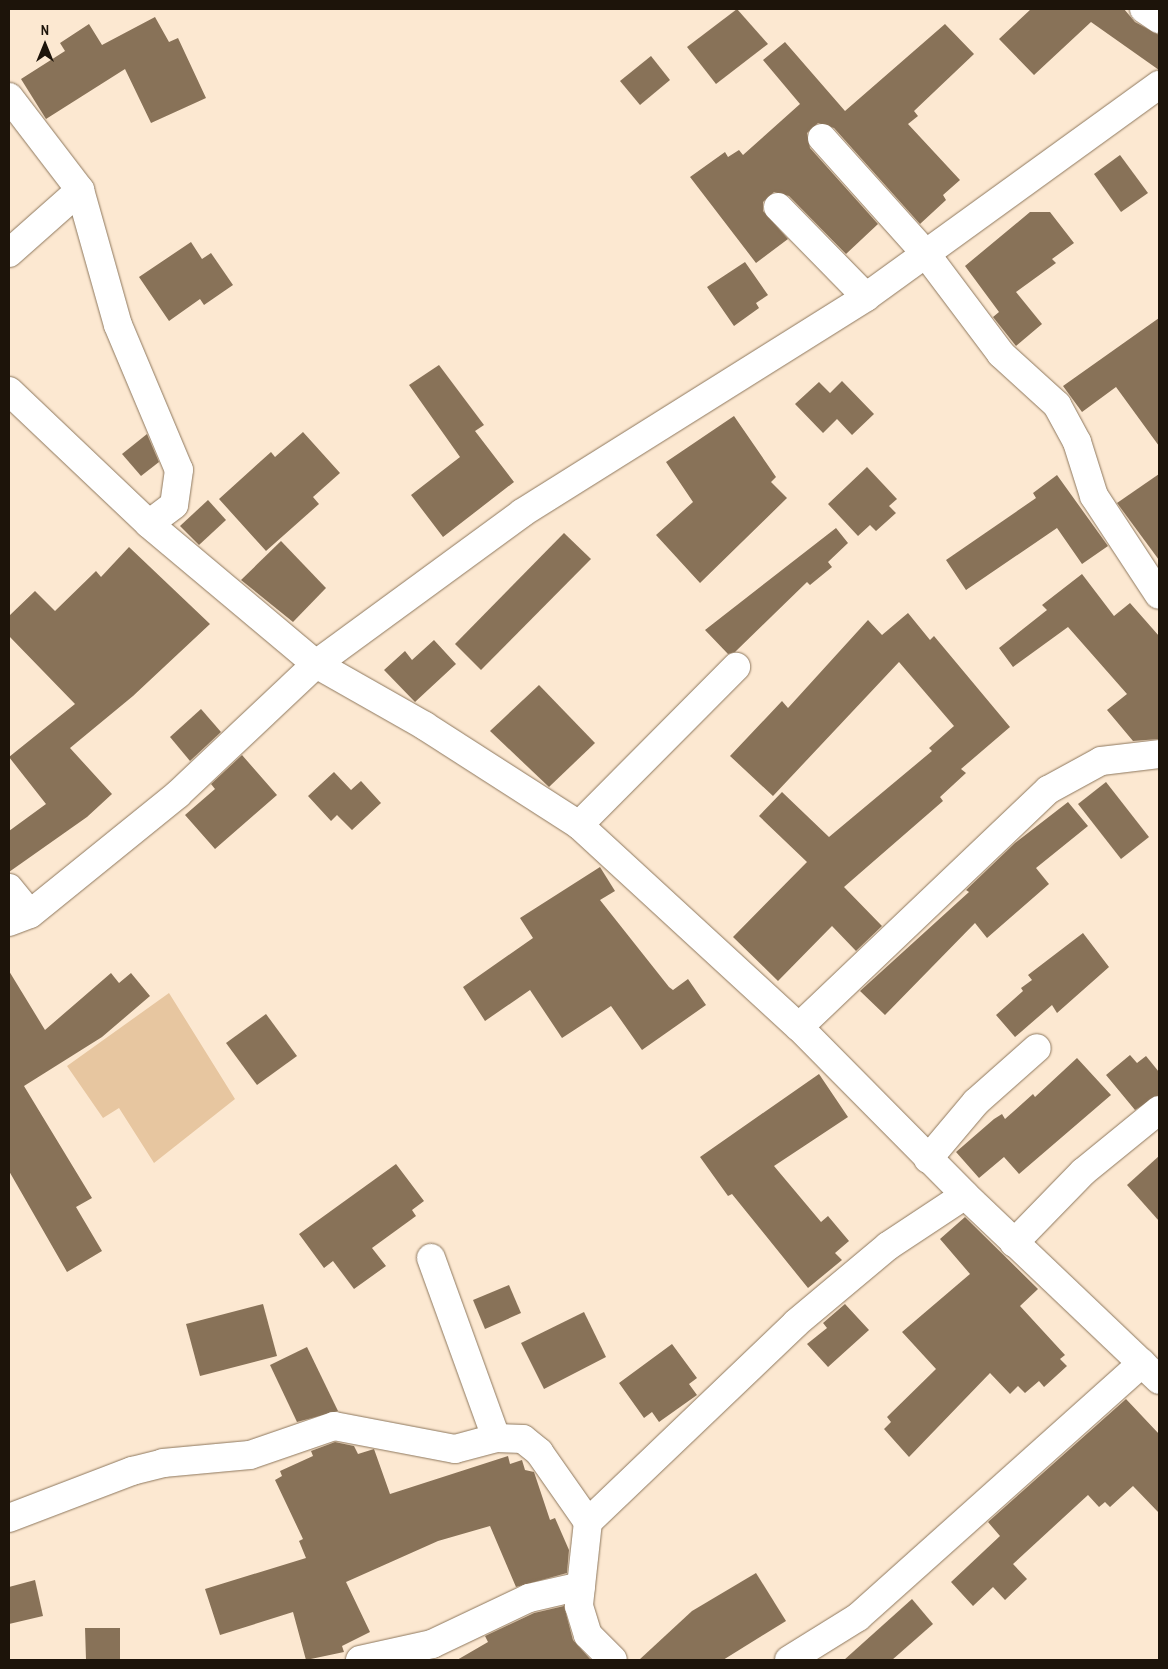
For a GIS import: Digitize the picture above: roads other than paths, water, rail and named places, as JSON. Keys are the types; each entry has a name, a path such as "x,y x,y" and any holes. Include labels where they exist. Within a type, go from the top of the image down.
{"street":[{"path":"1144,9 1159,19"},
{"path":"9,888 19,918 178,794 316,664 522,513 866,297 1159,85"},
{"path":"9,97 80,190 118,325 179,470 174,505 149,524"},
{"path":"822,138 926,254 1001,354 1057,405 1077,442 1094,496 1156,584"},
{"path":"9,254 80,190"},
{"path":"778,207 866,297"},
{"path":"9,391 149,524 316,664 425,726 579,825 799,1027 928,1160 1151,1371 858,1617 789,1660"},
{"path":"579,825 736,667"},
{"path":"799,1027 1048,790 1101,761 1159,754"},
{"path":"928,1160 976,1102 1038,1048"},
{"path":"1014,1243 1083,1172 1159,1110"},
{"path":"613,1660 588,1635 579,1606 588,1522 796,1323 888,1246 965,1195"},
{"path":"431,1258 496,1438"},
{"path":"9,1518 132,1471 163,1463 250,1455 334,1426 455,1449 496,1438 523,1439 539,1452 588,1522"},
{"path":"360,1660 432,1644 529,1598 581,1586"}]}
